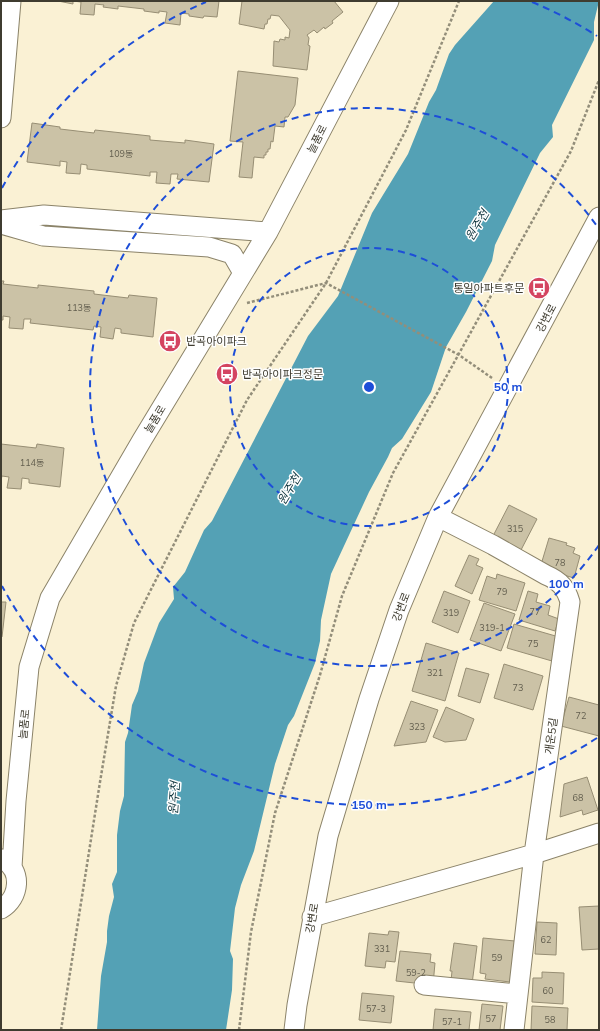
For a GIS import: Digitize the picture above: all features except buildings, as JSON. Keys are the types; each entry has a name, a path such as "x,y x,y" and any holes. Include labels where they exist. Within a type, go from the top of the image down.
{"street":[{"path":"1,118 11,1"},
{"name":"늘품로","path":"2,914 11,902 17,885 16,880 6,862 16,801 29,666 50,598 142,440 268,232 389,1"},
{"path":"1,220 44,215 268,232"},
{"name":"강변로","path":"294,1030 312,917 328,836 369,699 399,610 438,516 508,389 599,217"},
{"path":"1,224 43,236 209,247 232,254 243,273"},
{"name":"개운5길","path":"438,516 555,579 563,585 568,593 570,602 534,854 514,1030"},
{"path":"1,830 16,801"},
{"path":"312,917 534,854 599,833"},
{"path":"424,985 518,994"}],"path":[{"path":"61,1030 116,686 134,623 247,400 326,283 406,130 459,1"},
{"path":"240,1030 251,932 275,813 320,675 342,596 393,473 572,151 599,80"},
{"path":"222,309 326,283 459,355 508,389"}],"water":[{"name":"원주천","path":"494,1 599,1 594,22 594,40 552,125 553,137 540,153 495,245 492,261 446,347 431,392 402,439 392,448 369,492 331,574 321,620 320,641 315,663 294,716 288,725 275,764 254,851 241,885 235,908 230,951 233,959 232,990 226,1030 97,1030 101,976 107,942 109,916 114,897 112,884 117,872 117,835 120,811 124,796 125,742 128,733 132,705 138,691 144,663 159,623 174,599 173,587 185,572 204,530 212,521 308,336 338,296 372,213 408,154 429,102 436,90 449,54 455,45"}],"place":[{"name":"통일아파트후문","path":"539,288"},
{"name":"반곡아이파크","path":"170,341"},
{"name":"반곡아이파크정문","path":"227,374"}]}
